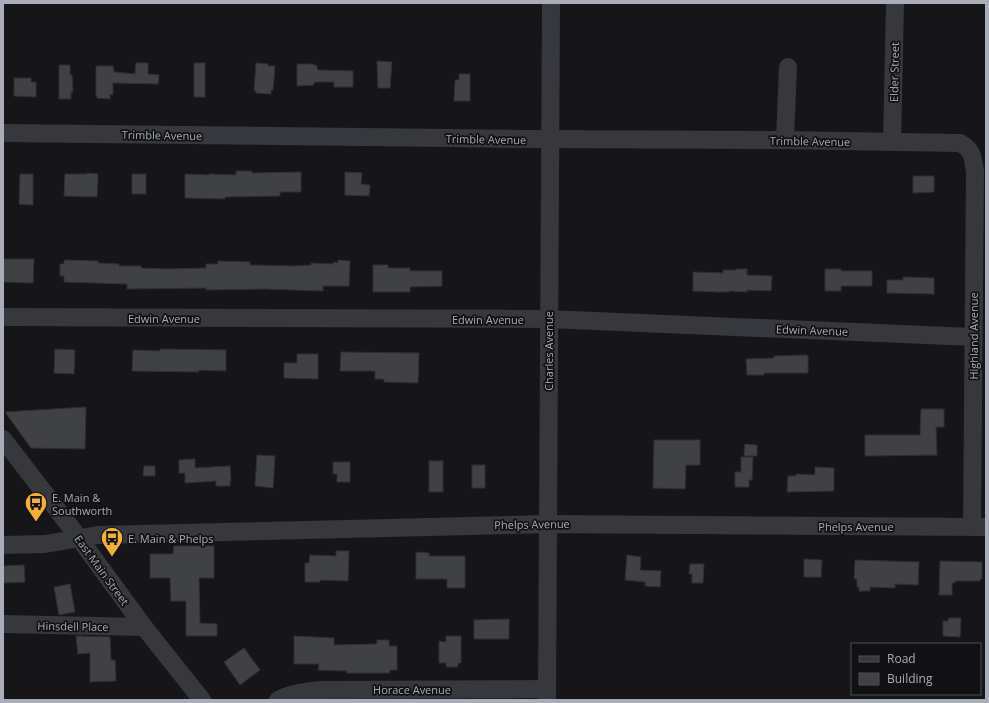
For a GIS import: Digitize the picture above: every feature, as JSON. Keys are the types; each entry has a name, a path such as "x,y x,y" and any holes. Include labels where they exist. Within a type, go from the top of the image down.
{"street":[{"name":"Charles Avenue","path":"547,694 551,3"},
{"name":"Elder Street","path":"892,142 896,3"},
{"path":"785,140 788,68"},
{"name":"Trimble Avenue","path":"3,133 951,142 960,143 967,148"},
{"name":"Highland Avenue","path":"967,148 971,152 975,171 973,337 979,526"},
{"name":"Edwin Avenue","path":"3,317 548,319 973,337"},
{"name":"East Main Street","path":"3,439 79,538 144,627 202,700"},
{"name":"Phelps Avenue","path":"3,545 45,544 98,535 547,524 979,526"},
{"name":"Hinsdell Place","path":"3,624 144,627"},
{"name":"Horace Avenue","path":"278,700 302,692 321,690 547,694"}],"building":[{"path":"377,61 392,62 390,88 378,88"},
{"path":"136,63 148,63 148,74 159,75 158,84 113,83 113,95 110,94 110,99 97,98 96,66 113,66 114,72 135,74"},
{"path":"194,63 205,63 205,97 194,97"},
{"path":"256,63 275,66 273,90 271,90 271,94 256,93 256,91 254,91"},
{"path":"297,64 313,64 316,65 318,70 353,71 353,87 334,87 334,82 314,82 314,85 297,86"},
{"path":"59,65 70,65 73,92 71,92 71,99 59,99"},
{"path":"459,74 470,74 470,101 454,101 455,80 459,80"},
{"path":"14,78 31,78 31,82 36,82 36,97 14,96"},
{"path":"236,171 252,171 252,173 301,172 301,192 280,192 280,196 225,197 225,199 185,198 185,174 236,175"},
{"path":"345,172 362,173 361,184 370,185 369,196 345,195"},
{"path":"20,174 33,174 33,205 19,204"},
{"path":"65,174 98,174 97,197 64,196"},
{"path":"132,174 146,174 146,194 132,194"},
{"path":"913,176 934,176 934,192 913,193"},
{"path":"3,259 34,259 33,283 3,282"},
{"path":"64,260 98,261 98,263 119,264 119,266 141,266 141,268 168,269 206,268 206,264 218,264 218,261 250,262 250,265 292,266 311,265 311,263 333,264 333,262 338,263 338,260 350,261 349,286 323,286 323,291 265,289 206,290 206,288 127,289 127,284 64,282 64,276 60,276 60,264 64,264"},
{"path":"373,265 388,265 388,268 410,268 410,271 442,271 442,286 410,287 410,292 373,292"},
{"path":"747,269 747,275 772,276 771,291 693,291 693,272 723,273 723,270"},
{"path":"825,269 841,269 841,271 872,271 872,286 841,286 841,291 825,291"},
{"path":"903,277 934,278 934,294 887,293 887,280 903,280"},
{"path":"55,349 75,350 74,374 54,373"},
{"path":"160,349 226,350 226,371 132,371 133,350 160,351"},
{"path":"341,352 419,353 418,383 384,382 384,379 375,379 375,371 340,371"},
{"path":"297,354 318,354 318,379 284,378 284,363 297,363"},
{"path":"808,356 808,373 764,373 764,375 747,375 746,359"},
{"path":"86,407 85,449 31,448 5,412"},
{"path":"921,409 944,409 944,427 936,427 937,455 865,456 865,435 920,435"},
{"path":"654,440 700,440 700,465 686,465 685,489 653,488"},
{"path":"745,444 757,445 757,456 744,456"},
{"path":"257,455 275,456 273,488 255,486"},
{"path":"741,457 753,457 752,480 749,480 749,487 735,487 735,472 741,472"},
{"path":"195,459 195,468 230,466 230,486 216,486 216,481 185,483 185,473 179,473 179,460"},
{"path":"429,461 443,461 443,492 429,492"},
{"path":"333,462 350,462 350,482 337,482 337,474 333,474"},
{"path":"472,465 485,465 485,488 472,488"},
{"path":"144,466 155,466 155,476 143,476"},
{"path":"815,467 834,468 834,491 787,492 788,476 796,476 796,474 815,475"},
{"path":"174,546 214,546 214,578 199,578 200,623 217,624 217,636 186,636 186,601 171,601 170,578 150,578 150,554 173,554"},
{"path":"336,551 349,551 348,581 320,580 320,582 305,582 305,563 309,563 310,555 336,556"},
{"path":"416,552 429,553 429,556 465,556 465,588 447,588 447,579 416,579"},
{"path":"627,555 641,557 640,570 661,571 660,587 645,586 645,582 625,580"},
{"path":"804,559 822,560 821,577 804,577"},
{"path":"855,560 919,562 918,585 895,584 895,588 870,587 870,591 859,591 859,587 857,587 857,579 854,579"},
{"path":"940,561 982,562 982,579 980,579 980,581 955,581 955,583 952,583 952,595 939,595"},
{"path":"690,564 704,564 703,583 692,583 692,574 689,574"},
{"path":"24,565 25,582 3,583 3,566"},
{"path":"70,584 75,612 59,615 54,587"},
{"path":"949,618 961,618 960,637 943,636 943,621 948,621"},
{"path":"509,619 509,639 474,639 474,620"},
{"path":"76,636 110,637 111,660 115,660 116,681 90,682 90,653 78,654"},
{"path":"294,636 334,638 334,645 377,644 377,640 389,640 389,646 397,646 397,670 390,670 390,673 347,673 347,671 318,670 319,664 294,664"},
{"path":"446,636 461,636 461,663 458,663 458,667 446,667 446,663 439,663 439,641 446,642"},
{"path":"244,648 260,670 240,685 224,662"}],"place":[{"name":"E. Main & Southworth","path":"36,522"},
{"name":"E. Main & Phelps","path":"112,558"}]}
